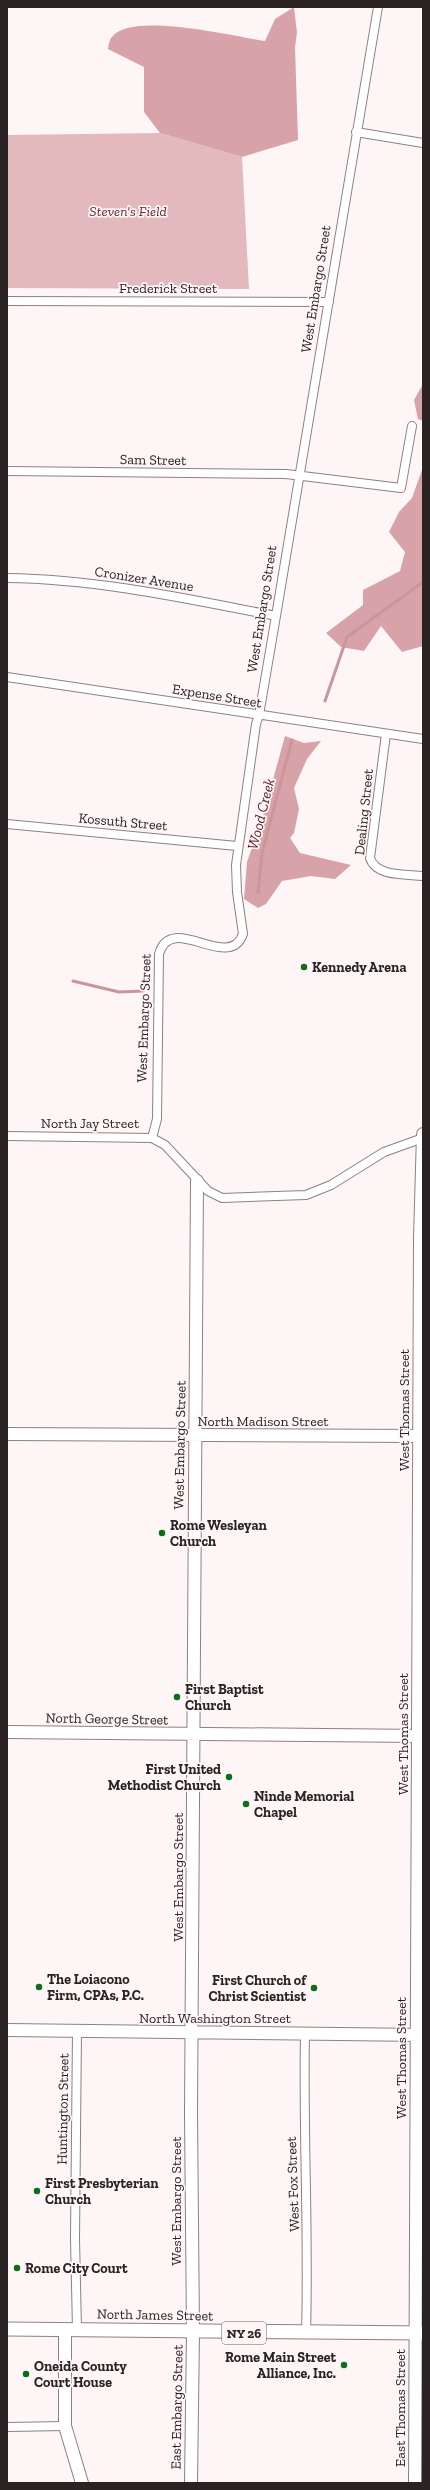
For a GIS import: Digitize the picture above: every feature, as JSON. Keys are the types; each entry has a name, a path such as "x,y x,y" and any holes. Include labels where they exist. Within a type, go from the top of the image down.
{"main road":[{"name":"North James Street","path":"7,2329 306,2334 419,2333"}],"street":[{"name":"West Embargo Street","path":"152,1138 157,1119 157,1015 161,944 169,938 177,938 223,948 231,947 241,939 242,926 236,892 238,846 256,724 260,715 378,7"},
{"path":"356,132 423,143"},
{"name":"Frederick Street","path":"7,301 329,302"},
{"name":"Sam Street","path":"7,471 299,474 401,488 412,426"},
{"name":"Cronizer Avenue","path":"7,578 54,579 195,600 276,616"},
{"name":"Expense Street","path":"7,676 423,739"},
{"name":"Dealing Street","path":"386,734 370,858 372,864 382,871 423,876"},
{"name":"Kossuth Street","path":"7,824 238,846"},
{"name":"West Thomas Street","path":"419,2333 423,1134"},
{"name":"North Jay Street","path":"7,1136 152,1138 165,1145 197,1181 208,1191 222,1198 306,1195 331,1185 384,1152 423,1138"},
{"name":"West Embargo Street","path":"193,2332 191,2260 194,1436 197,1181"},
{"name":"North Madison Street","path":"7,1434 421,1436"},
{"name":"North George Street","path":"7,1732 421,1736"},
{"name":"North Washington Street","path":"7,2030 420,2035"},
{"name":"Huntington Street","path":"71,2330 75,2244 77,2032"},
{"name":"West Fox Street","path":"305,2034 303,2113 308,2251 306,2334"},
{"path":"71,2330 65,2426 82,2483"},
{"name":"East Embargo Street","path":"191,2483 193,2332"},
{"name":"East Thomas Street","path":"414,2483 419,2333"},
{"path":"7,2427 65,2426"}],"green space":[{"name":"Steven's Field","path":"160,133 242,157 249,289 7,288 7,135"}],"shaded area":[{"path":"294,7 297,33 295,47 298,140 242,157 160,133 144,112 144,67 108,49 112,37 123,30 140,26 185,28 265,41 275,19"},
{"path":"423,384 423,421 418,419 414,400"},
{"path":"423,467 423,646 402,652 381,626 364,651 341,647 326,633 363,605 363,590 400,571 405,552 389,532 399,512 412,498"},
{"path":"285,736 304,743 321,741 307,759 294,788 299,809 294,833 290,838 300,853 351,865 335,879 311,876 282,881 266,904 258,908 244,899 247,862 263,816"}],"waterway":[{"name":"Wood Creek","path":"325,701 347,637 423,582"},
{"name":"Wood Creek","path":"258,893 262,853 292,740"},
{"name":"Wood Creek","path":"73,981 119,992 143,991"}],"place":[{"name":"Kennedy Arena","path":"304,967"},
{"name":"Rome Wesleyan Church","path":"162,1533"},
{"name":"First Baptist Church","path":"177,1697"},
{"name":"First United Methodist Church","path":"229,1777"},
{"name":"Ninde Memorial Chapel","path":"246,1804"},
{"name":"The Loiacono Firm, CPAs, P.C.","path":"39,1987"},
{"name":"First Church of Christ Scientist","path":"314,1988"},
{"name":"First Presbyterian Church","path":"37,2191"},
{"name":"Rome City Court","path":"17,2268"},
{"name":"Rome Main Street Alliance, Inc.","path":"344,2365"},
{"name":"Oneida County Court House","path":"26,2374"}]}
